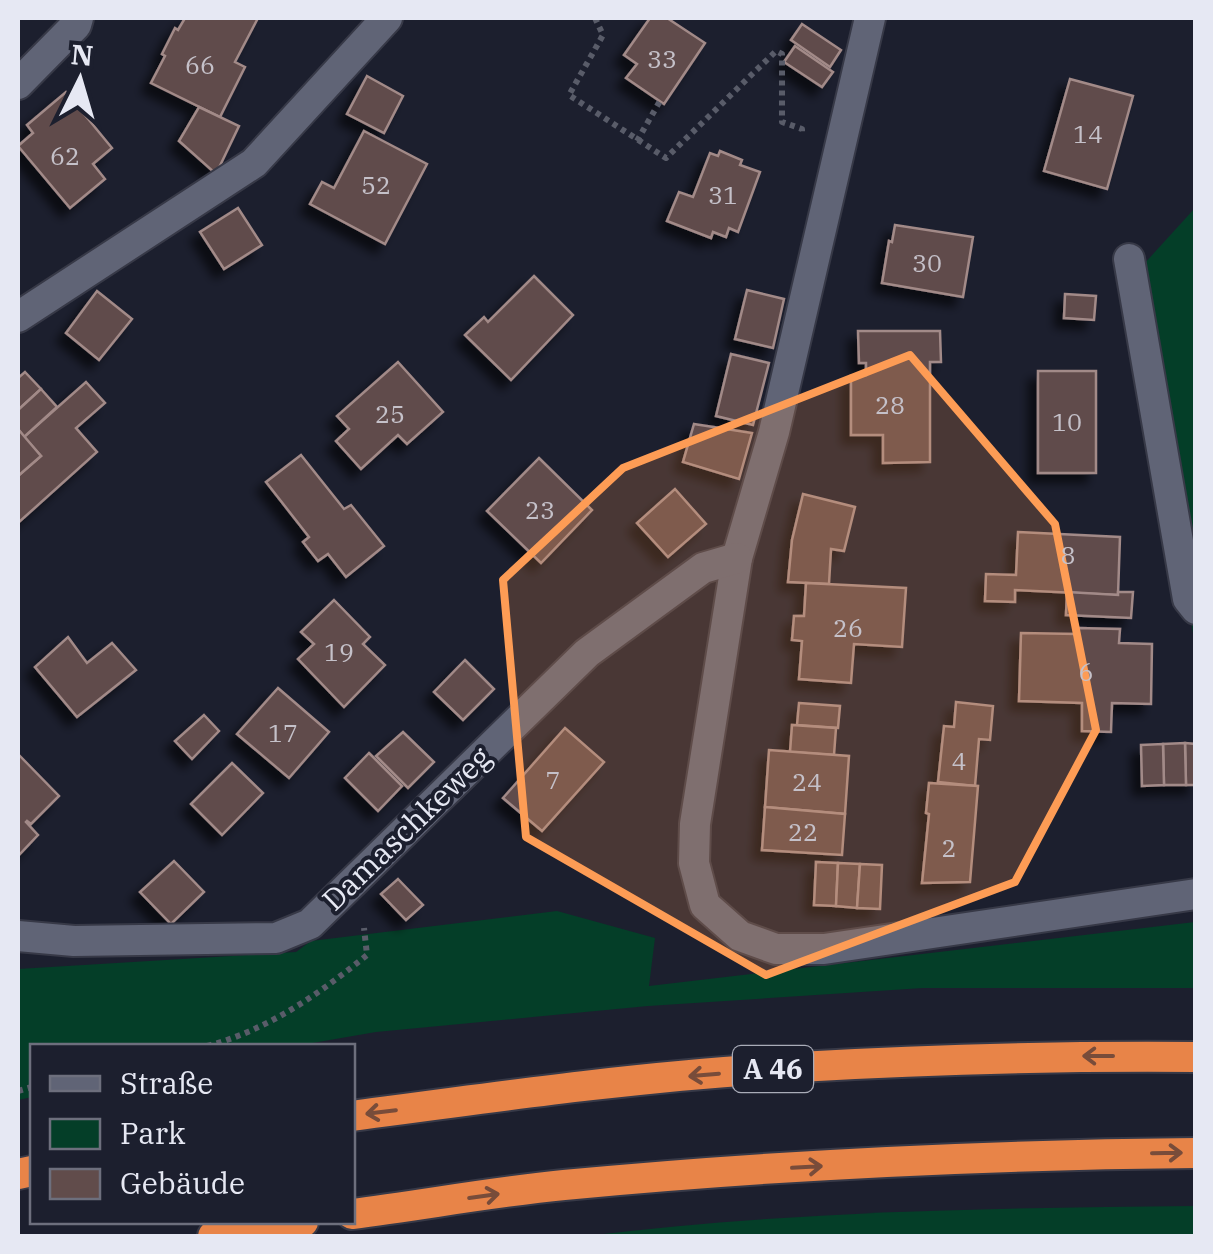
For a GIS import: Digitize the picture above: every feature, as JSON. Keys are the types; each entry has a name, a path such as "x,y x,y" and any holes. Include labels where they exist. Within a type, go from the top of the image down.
{"highway":[{"name":"A 46","path":"355,1116 582,1086 798,1067 1061,1056 1196,1057"},
{"path":"355,1214 562,1186 801,1167 1044,1155 1196,1153"},
{"path":"212,1236 290,1224"}],"street":[{"path":"18,84 76,25 78,18"},
{"path":"18,317 254,163 386,18"},
{"path":"870,18 774,432 737,558 696,824 694,863 705,905 740,936 776,950 824,949 1196,894"},
{"path":"1130,259 1188,599 1196,609"},
{"name":"Damaschkeweg","path":"18,936 74,941 276,938 310,924 588,654 703,568 737,558"}],"path":[{"path":"595,18 603,35 569,95 666,158 776,50 782,54 782,122 802,129 802,144 837,153"},
{"path":"638,141 660,101"},
{"path":"215,1044 278,1017 320,992 367,955 362,918 344,893"}],"highlighted area":[{"path":"910,355 1055,524 1096,730 1015,882 766,975 526,837 503,580 623,468"}],"green space":[{"path":"1195,208 1195,645 1133,276"},
{"path":"557,911 655,938 649,986 1195,922 1195,988 923,988 648,1006 376,1032 307,1044 30,1044 30,1097 18,1100 18,969 296,952 311,941"},
{"path":"1195,1206 1195,1236 586,1236 814,1216"}],"building":[{"path":"185,18 258,18 235,62 245,67 220,117 151,83 175,28 178,30"},
{"path":"650,18 667,18 705,43 664,104 626,78 637,64 624,55"},
{"path":"802,24 841,50 830,67 791,40"},
{"path":"795,46 833,72 822,87 784,62"},
{"path":"367,76 403,96 384,133 347,114"},
{"path":"1070,79 1133,96 1107,189 1044,171"},
{"path":"66,92 112,148 93,164 105,179 70,208 18,146 33,133 27,125"},
{"path":"199,107 239,126 216,174 179,141"},
{"path":"364,131 427,164 385,244 310,204 322,182 334,188"},
{"path":"720,151 742,160 740,165 760,172 738,232 729,228 726,237 713,232 711,238 667,221 679,192 693,197 710,153 718,156"},
{"path":"238,208 262,245 224,269 200,232"},
{"path":"895,225 973,237 963,297 882,283"},
{"path":"534,276 573,315 511,380 465,335 484,317 488,322"},
{"path":"747,290 784,299 773,348 735,339"},
{"path":"97,291 132,319 99,360 66,333"},
{"path":"1065,294 1096,296 1094,320 1064,318"},
{"path":"858,331 940,331 941,362 930,362 930,462 883,463 883,435 851,435 851,376 866,375 866,363 859,363"},
{"path":"731,354 769,363 753,425 716,416"},
{"path":"398,362 443,412 407,444 398,435 361,469 336,441 349,429 337,416"},
{"path":"1038,371 1096,371 1096,473 1038,473"},
{"path":"25,372 41,389 18,410 18,378"},
{"path":"86,382 105,403 76,428 97,452 18,523 18,476 41,456 24,437"},
{"path":"41,389 57,407 24,437 18,429 18,410"},
{"path":"694,424 752,433 739,479 683,462"},
{"path":"18,429 41,456 18,476"},
{"path":"301,455 344,509 351,505 384,546 346,577 328,554 318,561 303,542 309,537 266,482"},
{"path":"539,458 592,510 541,563 487,511"},
{"path":"675,489 706,524 668,557 637,523"},
{"path":"803,494 855,507 844,551 831,549 829,584 788,582 792,540"},
{"path":"1018,532 1120,537 1118,595 1015,590 1015,602 985,601 986,574 1016,575"},
{"path":"806,583 906,588 902,647 854,644 851,683 799,679 802,641 792,640 794,616 804,616"},
{"path":"1067,592 1133,592 1131,618 1066,615"},
{"path":"334,600 370,637 363,644 385,665 344,707 298,659 314,644 301,632"},
{"path":"1077,628 1120,629 1119,643 1152,644 1151,704 1112,703 1111,732 1082,731 1082,703 1019,701 1021,633 1077,634"},
{"path":"68,637 87,663 112,643 136,670 77,717 35,667"},
{"path":"465,660 494,689 463,720 434,692"},
{"path":"278,688 329,732 289,778 237,734"},
{"path":"956,702 993,706 990,740 979,739 975,786 938,782 944,726 954,727"},
{"path":"799,703 840,706 838,728 797,725"},
{"path":"204,715 219,731 192,759 175,741"},
{"path":"792,725 836,728 834,755 790,752"},
{"path":"565,728 604,762 542,831 503,798"},
{"path":"403,732 434,762 408,788 376,756"},
{"path":"1185,743 1196,744 1196,785 1186,785"},
{"path":"1185,743 1186,785 1164,785 1163,744"},
{"path":"1163,744 1164,785 1142,786 1141,745"},
{"path":"769,750 849,756 845,814 765,807"},
{"path":"369,753 402,786 378,811 345,778"},
{"path":"18,754 59,796 31,824 26,822 38,835 18,856"},
{"path":"232,763 263,793 222,835 191,804"},
{"path":"929,783 978,786 970,882 922,883"},
{"path":"765,807 845,814 842,855 762,850"},
{"path":"174,861 204,892 171,924 140,892"},
{"path":"816,862 838,863 836,906 814,905"},
{"path":"838,863 860,864 857,908 836,906"},
{"path":"860,864 882,865 880,909 857,908"},
{"path":"398,879 423,905 406,920 381,894"}]}
